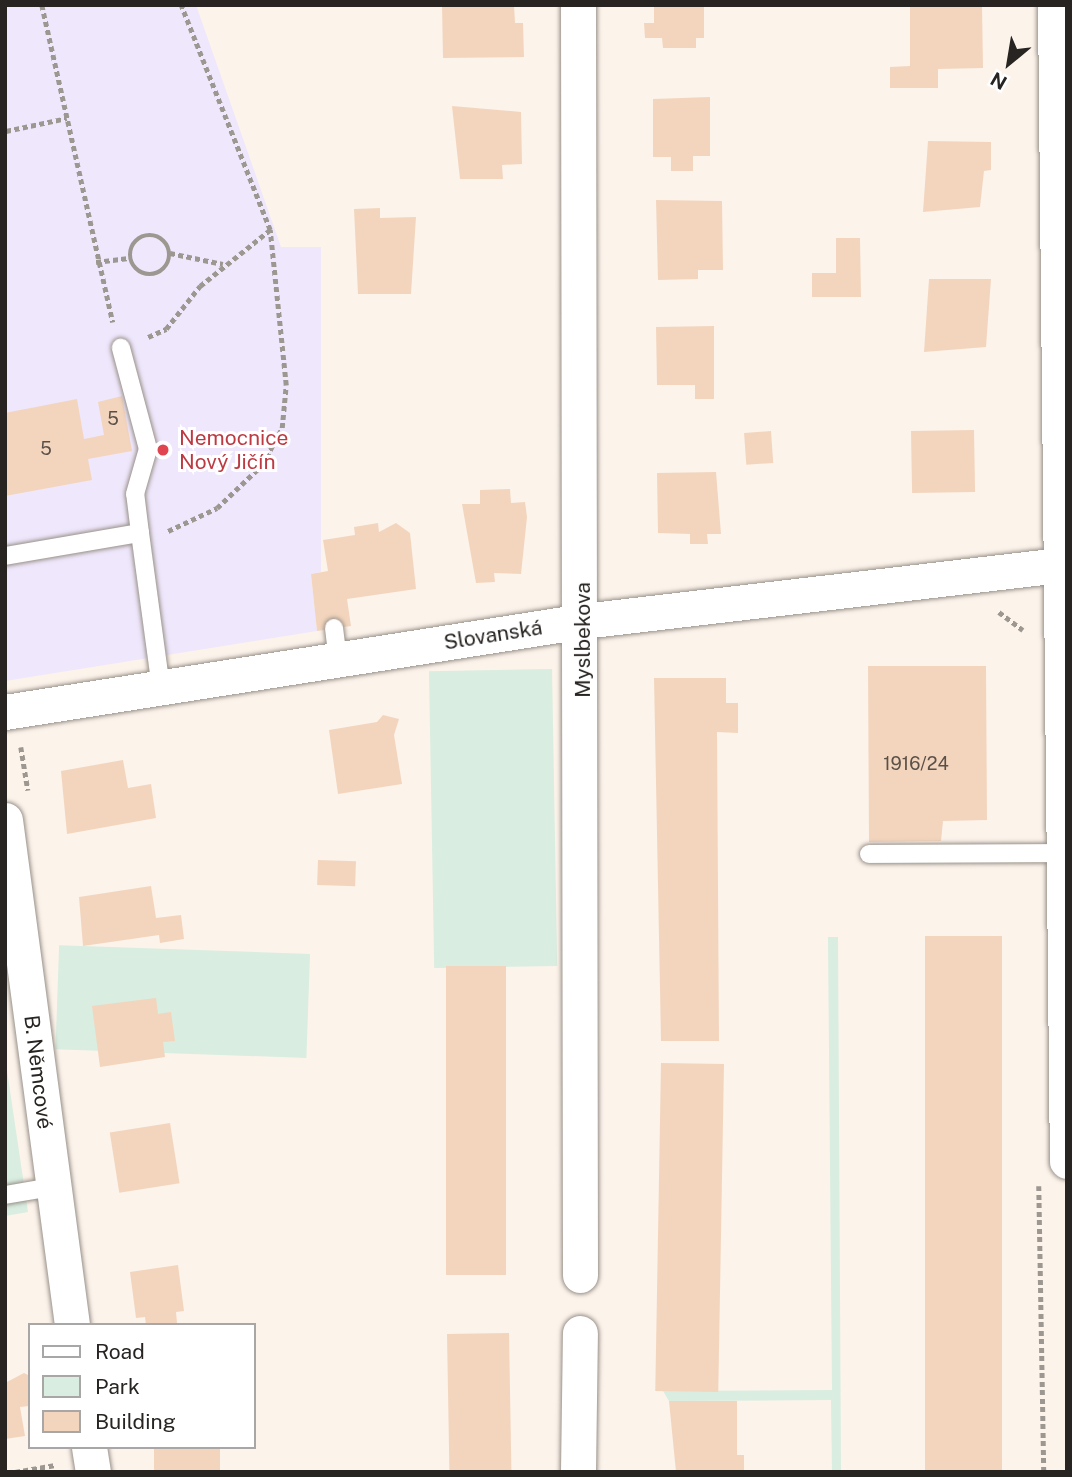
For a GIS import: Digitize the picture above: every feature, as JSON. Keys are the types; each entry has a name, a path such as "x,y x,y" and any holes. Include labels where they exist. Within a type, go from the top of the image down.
{"street":[{"name":"Myslbekova","path":"578,5 583,621 580,1275"},
{"path":"1053,1165 1064,853 1064,564 1055,5"},
{"name":"Slovanská","path":"9,728 336,644 583,621 1064,564"},
{"name":"B. Němcové","path":"5,820 72,1323"},
{"path":"578,1472 580,1333"}],"lane":[{"path":"121,348 148,449 135,494 161,688"},
{"path":"5,556 140,533"},
{"path":"869,854 1064,853"},
{"path":"5,1195 52,1187"}],"path":[{"path":"42,5 96,262 121,348 166,329 224,264 270,230"},
{"path":"140,533 171,531 216,508 262,465 282,428 285,357 270,230 181,5"},
{"path":"5,137 5,131 66,118"},
{"path":"96,262 130,258 149,275 167,266 170,253 164,241 147,235 135,240 130,258"},
{"path":"170,253 224,264"},
{"path":"988,607 1009,616 1028,643"},
{"path":"9,728 34,740"},
{"path":"1044,1472 1053,1165"},
{"path":"15,1472 84,1461"}],"shaded area":[{"name":"Nemocnice Nový Jičín","path":"5,5 196,5 281,247 321,247 321,572 311,574 317,631 5,681"}],"green space":[{"path":"552,669 557,966 434,968 429,671"},
{"path":"828,937 838,937 841,1472 832,1472 831,1400 669,1401 663,1391 832,1390"},
{"path":"59,945 310,954 306,1058 56,1049"},
{"path":"5,1057 28,1212 5,1216"}],"building":[{"path":"442,5 514,5 515,23 523,23 524,57 443,58"},
{"path":"654,5 704,5 704,38 696,38 696,48 663,48 662,38 645,38 644,23 654,23"},
{"path":"910,5 982,5 983,68 938,69 938,88 890,88 890,67 910,66"},
{"path":"710,97 710,156 693,156 693,171 671,171 671,157 653,157 653,99"},
{"path":"452,106 521,112 522,164 502,165 503,179 460,179"},
{"path":"928,141 991,142 991,170 984,171 980,207 923,212"},
{"path":"656,200 722,201 723,270 698,270 698,279 658,280"},
{"path":"380,208 380,218 416,217 411,294 358,294 354,209"},
{"path":"836,238 860,238 861,297 812,297 812,273 836,273"},
{"path":"929,279 991,279 986,347 924,352"},
{"path":"714,326 714,399 695,399 695,385 657,385 656,327"},
{"path":"122,396 132,451 88,459 92,480 5,496 5,413 77,399 84,439 104,435 98,402"},
{"path":"974,430 975,492 912,493 911,431"},
{"path":"771,431 773,463 746,465 744,433"},
{"path":"716,472 721,534 707,534 708,544 690,544 690,534 658,533 657,473"},
{"path":"510,489 511,503 525,502 527,517 521,574 494,573 495,582 476,583 462,504 480,504 480,490"},
{"path":"378,523 379,532 396,523 410,533 416,589 347,599 351,626 317,631 311,574 328,571 323,540 355,535 354,527"},
{"path":"868,666 986,666 987,820 943,821 941,841 869,842"},
{"path":"654,678 726,678 726,703 738,703 738,733 717,732 719,1041 661,1041"},
{"path":"383,715 399,719 394,735 402,784 338,794 329,730 377,722"},
{"path":"123,760 128,788 151,784 156,818 67,834 61,771"},
{"path":"318,860 356,861 355,886 317,885"},
{"path":"151,886 156,918 181,915 184,939 160,943 159,935 83,946 79,897"},
{"path":"925,936 1002,936 1002,1472 925,1472"},
{"path":"446,966 506,966 506,1275 446,1275"},
{"path":"156,998 158,1014 171,1012 175,1041 163,1042 165,1057 100,1067 92,1006"},
{"path":"661,1063 724,1064 718,1392 655,1391"},
{"path":"170,1123 180,1183 119,1193 110,1133"},
{"path":"178,1265 184,1311 176,1312 177,1323 146,1323 145,1317 136,1318 130,1272"},
{"path":"509,1333 511,1472 449,1472 447,1334"},
{"path":"24,1373 28,1375 28,1406 20,1407 25,1436 5,1439 5,1383"},
{"path":"669,1401 737,1401 737,1455 744,1455 744,1472 676,1472"},
{"path":"154,1449 220,1449 220,1472 154,1472"}],"place":[{"name":"Nemocnice Nový Jičín","path":"163,450"}]}
